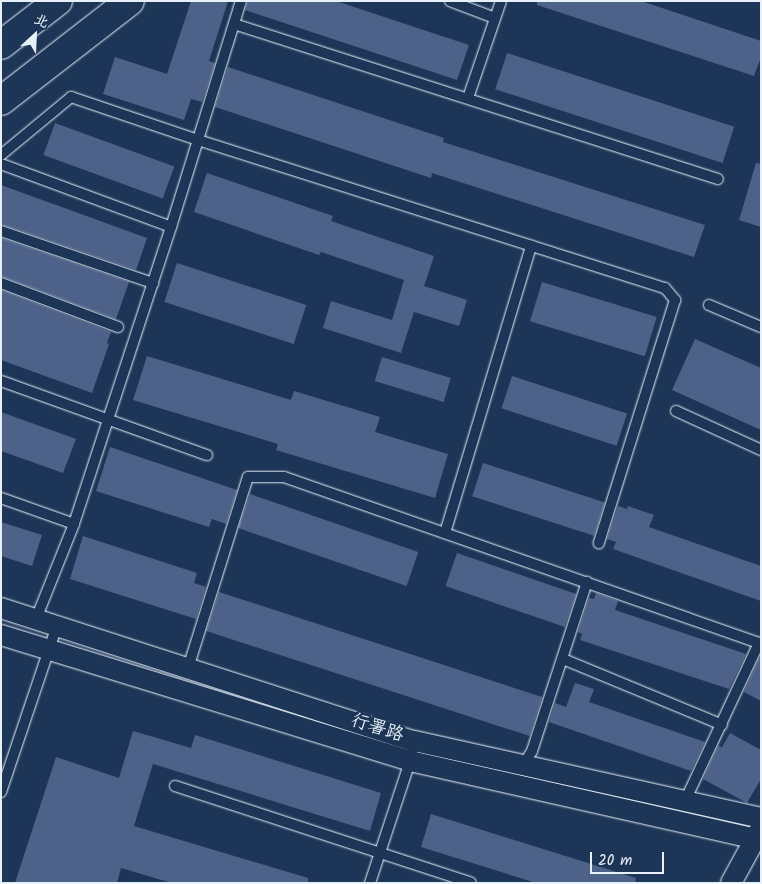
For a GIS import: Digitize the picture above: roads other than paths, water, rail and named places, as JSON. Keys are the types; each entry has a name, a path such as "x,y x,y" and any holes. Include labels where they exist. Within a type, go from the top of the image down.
{"main road":[{"path":"1,45 58,1"},
{"path":"1,101 130,1"}],"street":[{"name":"行署路","path":"1,608 414,741 684,803 761,818"},
{"name":"行署路","path":"1,635 410,761 759,836"},
{"path":"731,883 759,836"}],"lane":[{"path":"36,619 74,524 171,227 241,1"},
{"path":"450,1 495,18"},
{"path":"468,98 500,1"},
{"path":"234,24 718,179"},
{"path":"1,155 71,97 198,140 665,288 675,300 599,543"},
{"path":"1,164 171,227"},
{"path":"1,231 153,283"},
{"path":"445,533 531,246"},
{"path":"1,283 118,327"},
{"path":"709,305 761,327"},
{"path":"1,381 207,455"},
{"path":"676,411 761,450"},
{"path":"188,668 248,477 284,476 759,643 684,803"},
{"path":"1,498 74,524"},
{"path":"522,767 532,751 563,659 586,582"},
{"path":"1,792 57,626"},
{"path":"563,659 722,725"},
{"path":"370,883 410,761 414,741"},
{"path":"175,786 471,883"}]}
